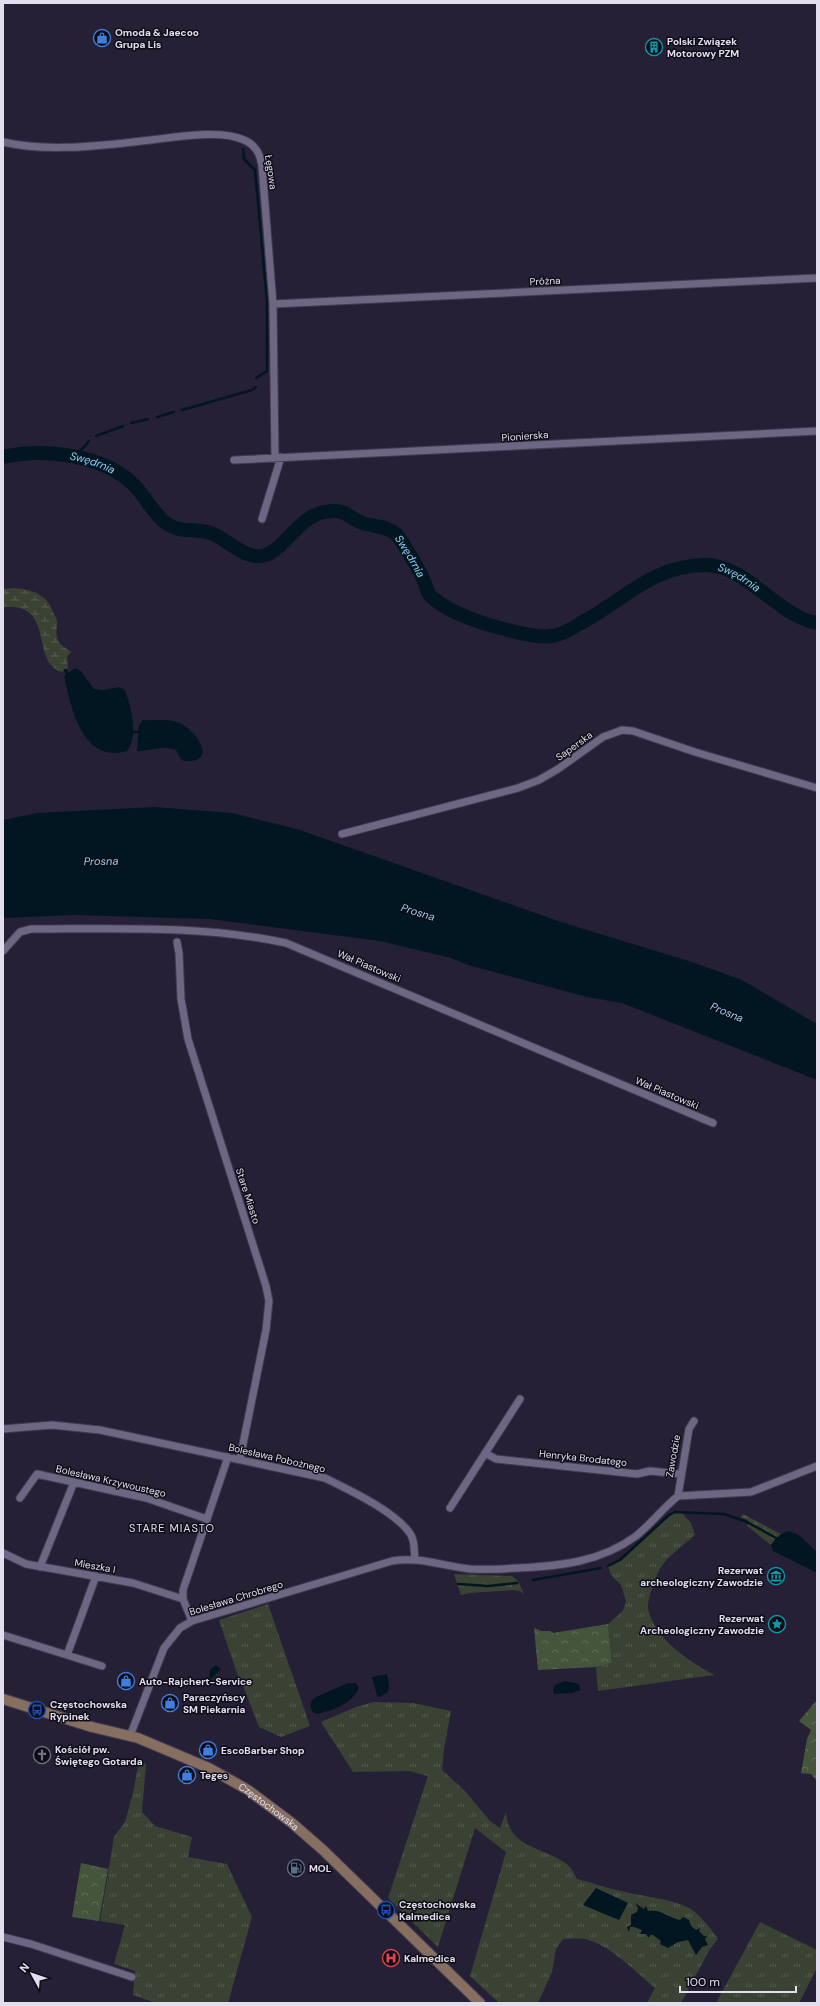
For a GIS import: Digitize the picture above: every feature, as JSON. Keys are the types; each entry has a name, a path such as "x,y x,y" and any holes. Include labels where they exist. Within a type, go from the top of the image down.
{"main road":[{"name":"Częstochowska","path":"3,1699 81,1724 130,1736 173,1752 225,1776 272,1808 304,1833 353,1878 480,2003"}],"street":[{"name":"Łęgowa","path":"3,142 45,148 99,146 183,136 228,136 245,140 257,149 261,160 273,304 278,457 262,519"},
{"name":"Próżna","path":"273,304 817,278"},
{"name":"Pionierska","path":"234,460 817,431"},
{"name":"Saperska","path":"342,834 518,788 539,780 558,769 603,737 622,730 633,731 695,752 817,788"},
{"name":"Wał Piastowski","path":"3,951 20,932 31,930 120,929 195,931 269,939 286,943 713,1123"},
{"name":"Stare Miasto","path":"177,942 179,953 180,999 188,1039 266,1286 268,1300 266,1330 240,1459"},
{"path":"450,1508 520,1399"},
{"name":"Zawodzie","path":"678,1496 680,1474 689,1429 694,1421"},
{"name":"Bolesława Pobożnego","path":"3,1429 52,1425 100,1430 326,1478 350,1490 399,1521 411,1536 415,1559"},
{"name":"Henryka Brodatego","path":"485,1453 496,1459 637,1474 650,1471 680,1474"},
{"path":"192,1621 183,1599 183,1590 228,1456"},
{"path":"415,1559 486,1570 551,1567 574,1563 598,1556 619,1547 648,1525 678,1496 751,1492 817,1466"},
{"name":"Bolesława Krzywoustego","path":"20,1498 37,1474 146,1498 207,1518"},
{"path":"40,1567 74,1482"},
{"name":"Mieszka I","path":"3,1553 16,1561 40,1567 147,1586 183,1599"},
{"name":"Bolesława Chrobrego","path":"130,1736 164,1648 180,1628 192,1621 392,1561 406,1558 415,1559"},
{"path":"67,1655 96,1576"},
{"path":"3,1635 102,1666"},
{"path":"3,1937 26,1942 132,1977"}],"green space":[{"path":"14,588 27,590 38,594 47,601 50,606 57,620 56,633 59,642 71,652 67,657 68,668 62,672 52,666 46,657 37,623 30,614 20,608 3,607 3,589"},
{"path":"675,1512 681,1512 691,1523 695,1535 672,1554 661,1567 652,1588 648,1608 657,1630 665,1639 684,1656 714,1675 598,1691 596,1667 612,1663 608,1624 623,1611 626,1601 621,1585 611,1575 608,1566 620,1560 669,1515"},
{"path":"743,1514 781,1534 771,1545 747,1526 749,1521 741,1517"},
{"path":"454,1574 512,1576 518,1581 524,1594 520,1591 514,1590 469,1593 461,1595"},
{"path":"268,1604 310,1726 281,1737 259,1727 238,1676 219,1620"},
{"path":"608,1624 612,1663 596,1667 538,1670 534,1628 553,1633"},
{"path":"817,1700 817,1781 811,1774 801,1773 807,1739 811,1730 799,1721"},
{"path":"374,1702 413,1703 451,1711 442,1770 465,1791 490,1821 500,1828 506,1812 508,1824 514,1834 521,1841 569,1866 577,1879 619,1891 676,1903 691,1909 698,1915 718,1939 710,1949 681,2003 647,2003 655,1988 613,1953 594,1942 585,1939 563,1939 556,1949 552,1972 538,2003 499,2003 470,1976 506,1852 475,1828 438,1947 388,1898 428,1776 409,1771 353,1772 321,1722 356,1707"},
{"path":"139,1761 146,1764 142,1812 155,1826 192,1837 188,1857 227,1864 252,1917 228,2003 156,2003 133,1995 135,1971 114,1964 125,1925 100,1921 114,1837 125,1822 133,1793"},
{"path":"81,1863 108,1869 99,1921 72,1917"},
{"path":"760,1922 817,1950 817,1968 799,2003 716,2003"}],"water":[{"path":"75,668 81,671 94,689 104,690 119,687 125,690 130,704 133,721 133,738 127,751 112,753 99,749 89,741 81,730 70,703 64,676"},
{"path":"143,720 175,721 185,726 200,742 202,754 199,759 183,761 179,757 176,750 166,748 137,751 139,725"},
{"name":"Prosna","path":"154,807 232,813 297,829 561,922 692,962 742,980 817,1024 817,1080 622,1003 587,997 468,965 451,958 380,941 209,919 73,915 3,918 3,820 37,813"},
{"path":"789,1531 799,1535 817,1552 817,1573 773,1551 771,1545 774,1540 781,1534"},
{"path":"216,1665 221,1669 211,1679 209,1677 210,1670"},
{"path":"387,1674 389,1686 388,1692 379,1697 377,1695 372,1677"},
{"path":"565,1681 579,1684 580,1690 572,1693 554,1694 553,1690 555,1685"},
{"path":"348,1683 356,1683 359,1688 356,1694 347,1702 335,1709 316,1714 312,1710 311,1701 316,1697"},
{"path":"596,1888 628,1903 619,1920 583,1905"},
{"path":"635,1903 644,1909 646,1906 648,1911 661,1912 680,1920 683,1917 689,1920 691,1926 696,1930 700,1928 699,1931 704,1936 707,1936 705,1939 708,1945 702,1947 696,1955 688,1940 678,1942 668,1948 660,1944 661,1941 653,1935 650,1935 649,1938 646,1934 640,1934 642,1930 630,1927 629,1932 627,1927 631,1925 631,1915 637,1912 638,1908"}],"waterway":[{"path":"243,149 244,159 255,170 267,302 267,371 256,378"},
{"path":"182,410 252,390 256,387"},
{"path":"157,417 174,412"},
{"path":"131,423 148,419"},
{"path":"96,436 123,426"},
{"path":"76,456 89,441"},
{"name":"Swędrnia","path":"3,457 19,454 54,454 72,456 106,466 134,485 162,520 167,524 184,530 208,532 244,553 255,556 265,555 274,550 300,525 310,518 322,513 335,511 345,513 364,524 388,529 396,534 406,548 418,570 429,595 441,604 480,622 524,634 546,636 563,633 654,578 669,571 704,565 719,567 734,573 748,581 788,610 802,618 817,623"},
{"path":"132,732 138,732"},
{"path":"608,1566 620,1560 669,1515 675,1512 724,1514 747,1522 776,1538"},
{"path":"533,1580 601,1568"},
{"path":"458,1584 488,1586 517,1583"}],"place":[{"name":"Omoda & Jaecoo Grupa Lis","path":"102,38"},
{"name":"Polski Związek Motorowy PZM","path":"654,47"},
{"name":"Rezerwat archeologiczny Zawodzie","path":"776,1576"},
{"name":"Rezerwat Archeologiczny Zawodzie","path":"777,1624"},
{"name":"Auto-Rajchert-Service","path":"126,1681"},
{"name":"Paraczyńscy SM Piekarnia","path":"170,1703"},
{"name":"Częstochowska Rypinek","path":"37,1710"},
{"name":"EscoBarber Shop","path":"208,1750"},
{"name":"Kościół pw. Świętego Gotarda","path":"42,1755"},
{"name":"Teges","path":"187,1775"},
{"name":"MOL","path":"296,1868"},
{"name":"Częstochowska Kalmedica","path":"386,1910"},
{"name":"Kalmedica","path":"391,1958"}],"district":[{"name":"STARE MIASTO","path":"172,1528"}]}
